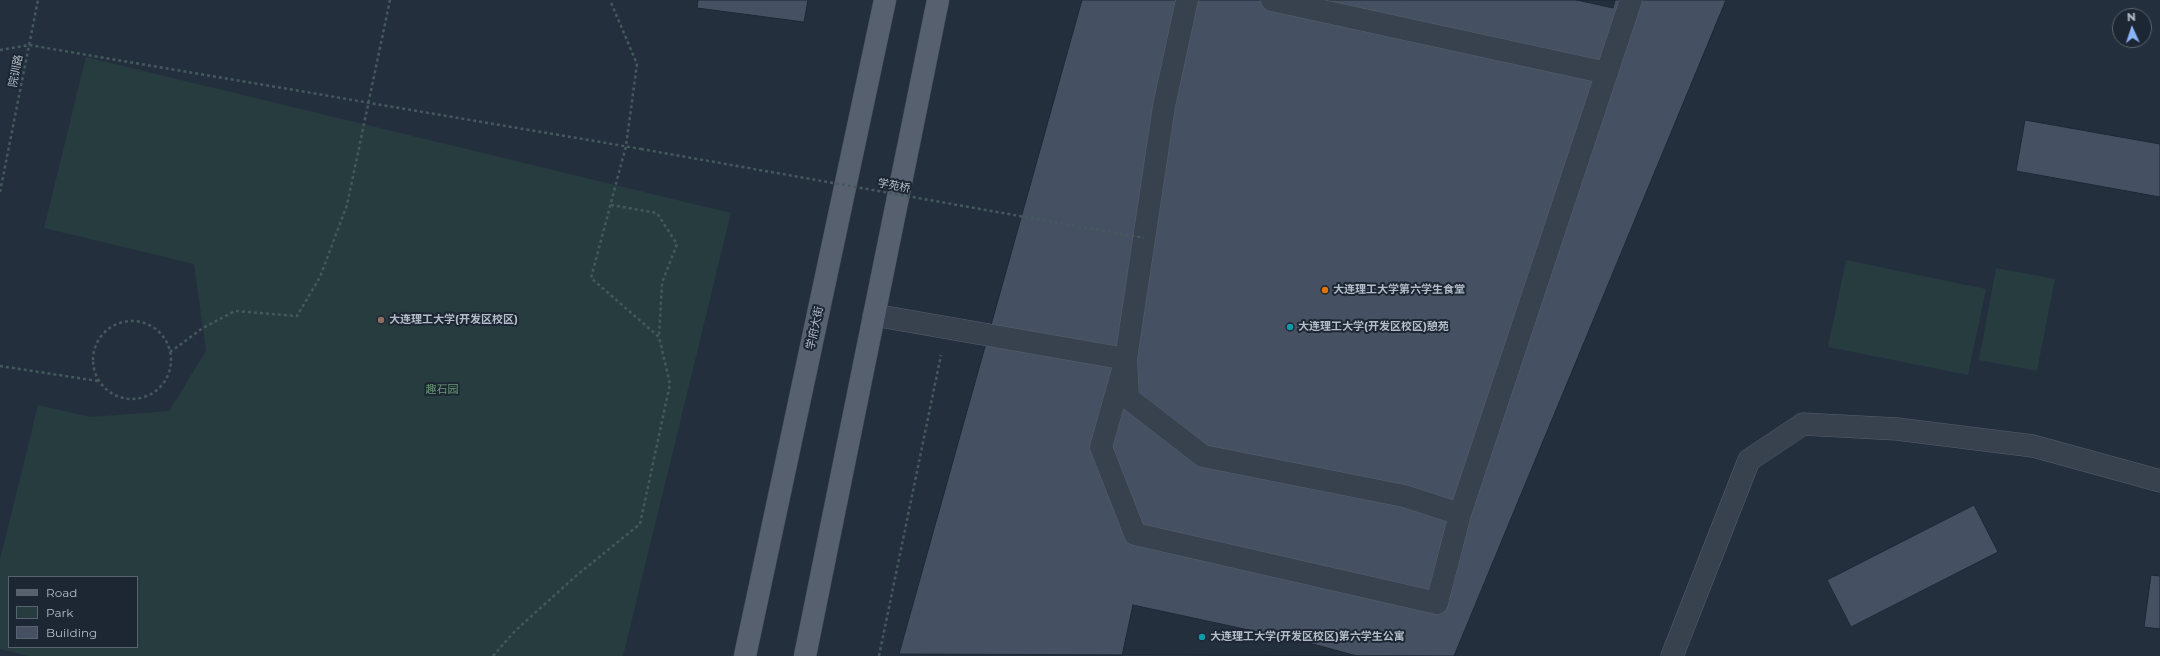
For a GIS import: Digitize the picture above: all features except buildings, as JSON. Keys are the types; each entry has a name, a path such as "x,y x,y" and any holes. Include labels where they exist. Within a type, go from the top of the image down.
{"main road":[{"name":"学府大街","path":"745,656 885,0"},
{"path":"805,656 938,0"}],"street":[{"path":"1187,0 1164,106 1126,358 1101,447 1135,534 1437,603 1460,514 1631,0"},
{"path":"1272,0 1607,73"},
{"path":"874,315 1126,358"},
{"path":"1126,358 1128,398 1203,456 1404,496 1460,514"},
{"path":"1672,656 1749,460 1803,424 1897,428 2033,446 2160,481"}],"path":[{"name":"院训路","path":"0,192 38,0"},
{"path":"170,352 203,328 235,311 297,316 320,277 347,205 390,0"},
{"path":"610,0 637,64 626,146 591,278 658,337"},
{"name":"学苑桥","path":"0,50 29,45 626,146 1144,238"},
{"path":"493,656 520,626 640,524 670,384 658,337 662,283 677,244 657,213 611,205"},
{"path":"135,321 147,324 158,331 166,340 170,352 171,366 167,379 158,390 147,397 133,400 120,398 108,391 98,381 92,358 95,346 102,335 111,327 123,322 135,321"},
{"path":"880,656 946,328"},
{"path":"0,366 98,381"}],"green space":[{"name":"趣石园","path":"86,57 731,213 623,656 29,656 0,649 0,559 38,405 91,417 169,411 206,351 194,264 44,228"},
{"path":"1846,260 1986,289 1968,375 1828,347"},
{"path":"1996,268 2055,279 2037,371 1979,360"}],"place":[{"name":"大连理工大学第六学生食堂","path":"1325,290"},
{"name":"大连理工大学(开发区校区)","path":"381,320"},
{"name":"大连理工大学(开发区校区)憩苑","path":"1290,327"},
{"name":"大连理工大学(开发区校区)第六学生公寓","path":"1202,637"}]}
